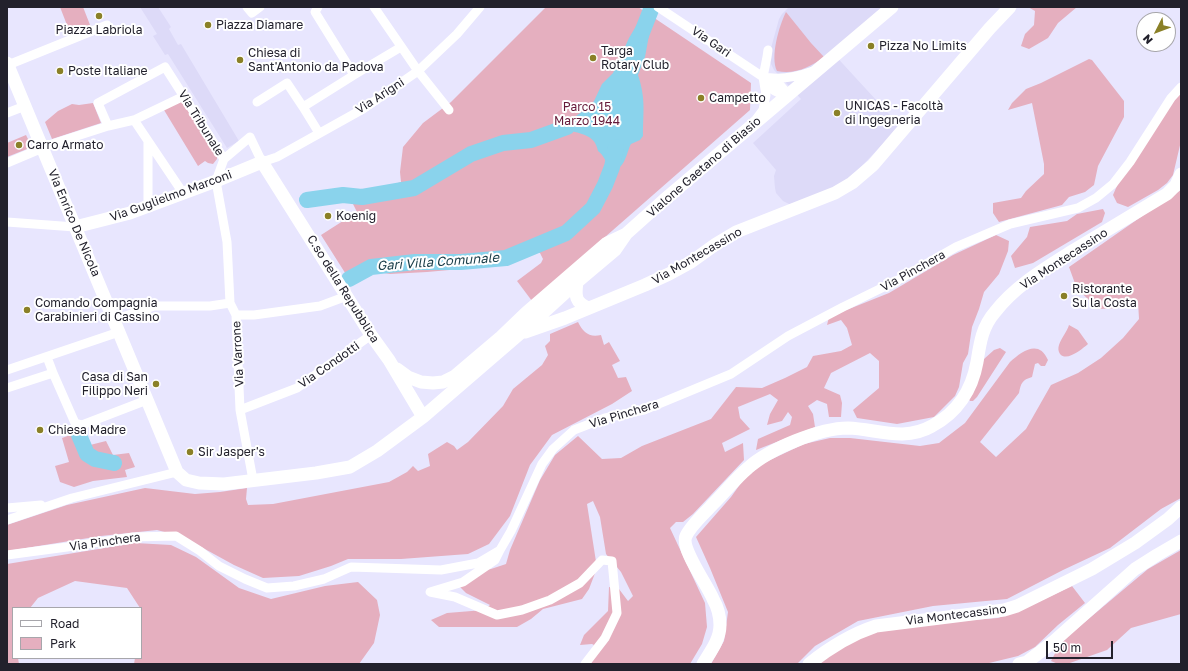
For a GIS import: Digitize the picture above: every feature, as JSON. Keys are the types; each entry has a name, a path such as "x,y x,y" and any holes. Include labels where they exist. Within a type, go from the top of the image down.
{"street":[{"path":"247,7 252,13 260,7"},
{"path":"318,7 315,12 354,75"},
{"path":"374,7 418,71 448,110"},
{"name":"Via Arigni","path":"262,162 277,157 363,109 418,71 457,34 480,7"},
{"name":"Via Gari","path":"658,7 766,77 767,84 772,90 788,96"},
{"name":"Vialone Gaetano di Biasio","path":"389,360 400,372 421,382 433,384 443,382 455,376 490,346 531,321 615,250 626,234 683,184 892,7"},
{"name":"Via Montecassino","path":"490,346 520,333 531,321 590,308 669,274 691,262 736,232 828,196 852,183 873,165 990,28 1010,7"},
{"path":"8,64 107,25"},
{"path":"303,107 401,47"},
{"path":"752,126 763,110 766,95 768,50"},
{"name":"Via Enrico De Nicola","path":"8,64 177,472"},
{"name":"Via Tribunale","path":"108,126 98,103 165,67 224,159 216,181"},
{"path":"766,77 797,76 822,67"},
{"path":"257,102 287,83 319,133"},
{"name":"Via Pinchera","path":"7,555 133,537 176,536 219,566 245,580 267,588 302,584 324,578 351,567 441,570 478,563 500,550 511,531 542,464 554,448 574,430 605,418 644,410 731,374 788,336 900,279 956,247 1010,224 1078,208 1096,198 1113,184 1130,162 1171,98 1181,87"},
{"path":"7,163 43,148 108,126 134,120 184,96"},
{"path":"7,113 25,106"},
{"path":"134,120 183,193"},
{"path":"224,159 250,137 262,162"},
{"path":"148,142 148,206"},
{"name":"Via Guglielmo Marconi","path":"7,222 76,227 130,213 262,162"},
{"name":"C.so della Repubblica","path":"262,162 371,335 389,360 423,417"},
{"name":"Via Montecassino","path":"704,664 718,638 720,624 713,599 689,555 685,545 685,538 698,520 748,468 759,459 774,451 802,438 825,431 848,428 891,434 913,433 931,427 946,417 959,405 970,385 983,329 989,318 996,310 1023,284 1047,267 1167,194 1176,185 1181,174"},
{"name":"Via Varrone","path":"216,181 227,242 230,303 236,315 240,410 253,480"},
{"name":"Vialone Gaetano di Biasio","path":"531,321 607,243 626,234"},
{"path":"577,282 577,299 582,306 590,308"},
{"path":"236,315 254,315 320,306 347,296"},
{"path":"7,370 47,357 117,326 154,306 210,306 230,303"},
{"path":"7,520 72,498 177,472 186,480 199,483 224,484 316,473 350,467 377,451 423,417 520,333"},
{"name":"Via Condotti","path":"240,410 297,388 371,335"},
{"path":"47,357 75,423 82,425 147,400"},
{"path":"7,388 53,373"},
{"path":"7,508 53,505"},
{"name":"Via Montecassino","path":"810,664 820,656 862,631 876,626 1004,610 1017,606 1092,569 1135,544 1168,519 1181,507"},
{"path":"1020,664 1027,662 1053,642 1135,569 1181,541"},
{"path":"500,550 495,560 463,582 430,592 455,597 497,616 522,610 550,600 580,583 602,560 612,561 617,613 605,638 585,664"}],"shaded area":[{"path":"140,7 158,7 171,27 169,29 178,45 181,44 239,141 227,148 168,54 165,55 153,36 157,34"},
{"name":"UNICAS - Facoltà di Ingegneria","path":"789,7 882,7 832,52 900,126 857,171 834,189 796,204 789,204 783,201 776,193 774,176 776,170 753,143 801,99 774,70 770,62 771,48 779,19"}],"green space":[{"path":"60,7 83,7 92,30 72,38"},
{"name":"Parco 15 Marzo 1944","path":"546,7 638,7 751,83 750,110 532,301 517,281 541,263 543,259 540,253 530,252 505,265 427,272 390,274 378,272 349,279 321,235 357,212 353,204 372,191 401,182 400,172 403,147 423,123 451,102"},
{"path":"1028,7 1077,7 1058,23 1048,38 1029,49 1021,46 1025,34 1034,25 1035,11"},
{"path":"786,12 824,57 808,67 790,72 777,71 774,58 778,33"},
{"path":"1089,59 1092,60 1124,101 1124,117 1098,166 1094,185 1085,192 1069,197 1062,205 999,222 993,213 993,203 1021,198 1026,191 1044,174 1044,164 1032,103 1008,110 1012,103 1026,89"},
{"path":"1181,89 1181,141 1173,175 1167,183 1158,190 1128,207 1117,203 1113,195 1119,181"},
{"path":"181,99 217,157 213,164 205,161 198,166 164,110"},
{"path":"93,103 101,123 52,139 45,122 58,111 72,104 79,105"},
{"path":"26,135 32,147 7,157 7,143"},
{"path":"1181,190 1181,498 1161,509 1110,548 1007,599 933,606 858,621 815,646 797,664 711,664 724,641 728,612 696,537 731,497 751,469 804,444 830,438 850,438 920,446 939,443 965,423 1010,362 1020,354 1030,349 1040,350 1048,360 1045,366 1041,366 1038,363 1035,364 1032,377 1022,382 1019,393 980,442 996,457 1026,429 1051,385 1078,373 1101,358 1123,338 1139,319 1138,301 1117,308 1099,309 1077,289 1069,267"},
{"path":"1103,209 1105,213 1102,222 1033,263 1015,268 1011,256 1027,237 1030,227 1067,221 1077,214"},
{"path":"996,235 1009,241 1008,251 999,274 984,292 972,327 968,354 963,363 959,387 955,396 934,417 897,424 857,418 853,410 879,388 879,361 870,353 831,373 824,388 840,395 842,403 841,417 829,417 827,404 817,400 808,406 813,414 815,427 756,450 758,439 790,425 792,417 788,412 782,421 767,425 770,414 778,400 770,394 738,407 740,418 750,429 722,443 725,452 743,443 744,460 693,514 683,522 676,522 670,528 705,603 707,627 702,644 690,664 584,664 594,645 580,645 584,635 608,611 609,587 619,589 628,601 633,596 621,572 606,554 600,517 593,501 587,504 597,568 589,589 582,599 543,609 531,619 517,627 439,627 431,620 447,613 484,610 490,605 466,593 458,585 478,571 491,569 506,564 510,550 540,480 555,455 578,436 602,459 621,458 642,446 711,419 736,387 762,388 807,367 813,356 841,351 852,345 847,328 841,320 827,325 829,317 889,293 953,255"},
{"path":"578,322 582,329 590,335 601,335 604,345 609,342 620,361 612,365 618,378 626,377 632,391 612,404 552,435 530,465 510,516 489,544 468,554 401,559 348,559 299,576 263,578 234,565 183,537 157,530 101,536 7,551 7,525 67,505 145,488 195,494 247,488 246,499 248,505 273,504 389,482 407,472 413,466 418,471 430,466 428,454 447,442 454,446 457,450 468,442 503,406 513,389 542,365 548,355 545,346 550,341 550,334"},
{"path":"1069,325 1078,330 1088,344 1074,354 1066,357 1059,353 1058,347"},
{"path":"1000,348 1006,352 977,397 973,401 970,401 969,399 984,359 994,350"},
{"path":"84,430 90,445 106,441 113,455 129,453 135,467 125,470 127,477 93,481 74,487 60,482 55,466 69,462 62,438"},
{"path":"135,543 171,545 196,557 239,588 271,599 325,586 358,582 377,600 380,615 374,643 359,664 134,664 135,659 142,659 142,607 139,607 127,588 75,581 38,598 31,607 12,607 12,659 18,659 19,664 7,664 7,564"},
{"path":"1181,550 1181,614 1131,628 1107,650 1067,664 1058,664 1051,661 1061,642 1148,569"},
{"path":"1072,586 1085,603 1058,625 1035,647 1018,656 985,664 819,664 819,662 859,638 882,630 998,618 1021,610"}],"water":[{"path":"645,14 650,15 652,19 645,57 638,75 641,83 643,98 643,136 640,140 631,144 622,165 619,168 615,168 608,164 602,154 598,151 594,141 582,134 568,130 567,127 576,116 590,106 594,101 602,84 613,73 629,38 642,16"}],"waterway":[{"name":"Gari Villa Comunale","path":"641,35 652,7"},
{"path":"307,200 343,195 362,197 414,188 471,154 503,143 531,140 567,127"},
{"name":"Gari Villa Comunale","path":"349,279 371,267 415,262 461,262 506,258 566,233 593,208 605,185 612,167 616,147"},
{"path":"79,435 87,454 95,459 114,463"}],"place":[{"name":"Piazza Labriola","path":"99,16"},
{"name":"Piazza Diamare","path":"208,25"},
{"name":"Pizza No Limits","path":"871,46"},
{"name":"Targa Rotary Club","path":"593,58"},
{"name":"Chiesa di Sant'Antonio da Padova","path":"240,60"},
{"name":"Poste Italiane","path":"60,71"},
{"name":"Campetto","path":"701,98"},
{"name":"UNICAS - Facoltà di Ingegneria","path":"837,113"},
{"name":"Carro Armato","path":"19,145"},
{"name":"Koenig","path":"328,216"},
{"name":"Ristorante Su la Costa","path":"1064,296"},
{"name":"Comando Compagnia Carabinieri di Cassino","path":"27,310"},
{"name":"Casa di San Filippo Neri","path":"156,384"},
{"name":"Chiesa Madre","path":"40,430"},
{"name":"Sir Jasper's","path":"190,452"}]}
